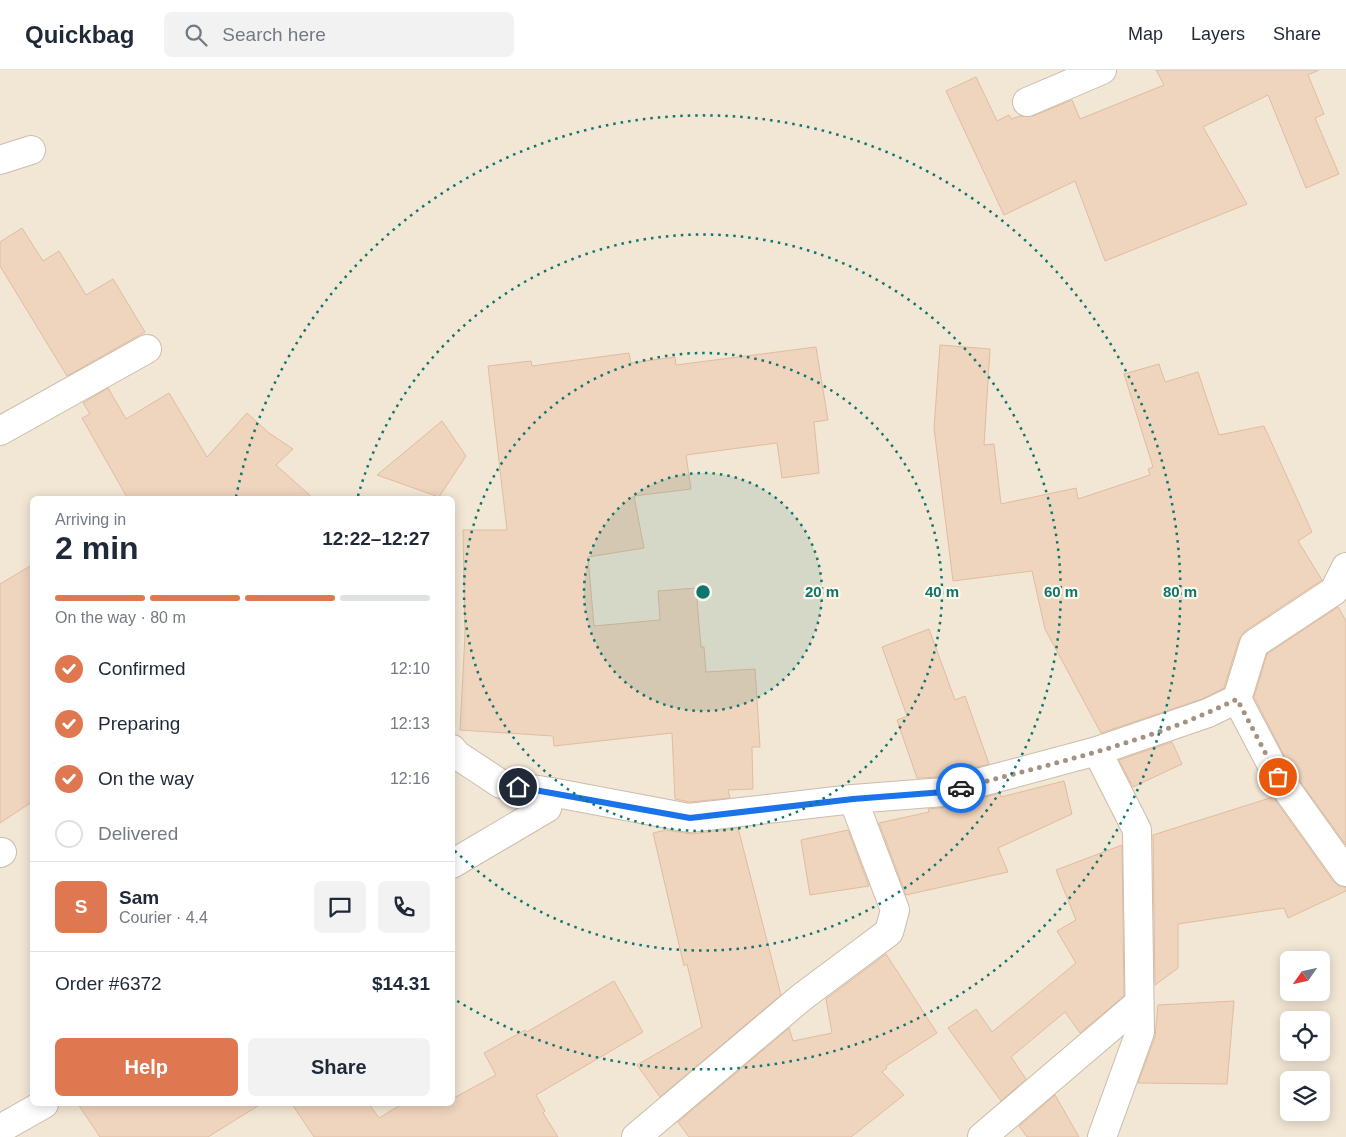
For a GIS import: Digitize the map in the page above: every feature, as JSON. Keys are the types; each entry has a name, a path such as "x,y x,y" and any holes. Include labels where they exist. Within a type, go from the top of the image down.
{"street":[{"path":"1027,102 1102,70"},
{"path":"0,160 31,150"},
{"path":"0,431 147,349"},
{"path":"1346,567 1334,592 1254,644 1237,699 1278,777 1346,872"},
{"path":"455,753 501,784 690,818 853,799 944,792 1097,751 1208,713 1237,699"},
{"path":"1097,751 1137,830 1138,1004 1140,1032 1102,1137"},
{"path":"455,862 546,808 552,792"},
{"path":"636,1137 802,997 889,932 895,910 853,799"},
{"path":"982,1137 1138,1004"},
{"path":"0,1129 40,1106"}],"shaded area":[{"path":"0,70 1346,70 1346,1137 0,1137"}],"building":[{"path":"1156,70 1319,70 1308,75 1324,114 1315,118 1339,174 1306,188 1268,95 1203,127 1247,204 1105,261 1075,181 1004,215 946,91 976,77 997,121 1009,115 1011,119 1020,116 1033,116 1072,100 1080,119 1164,85"},
{"path":"22,228 43,261 59,251 86,295 113,279 145,332 67,376 0,266 0,242"},
{"path":"940,345 990,349 984,445 994,444 1001,504 1076,488 1078,499 1150,475 1148,469 1153,467 1124,374 1159,364 1165,382 1198,372 1219,435 1264,426 1312,532 1298,541 1322,580 1245,631 1239,639 1224,688 1202,699 1101,733 1045,629 1032,571 953,581 934,428"},
{"path":"816,347 828,420 814,422 819,473 782,478 777,443 686,455 691,489 634,496 644,548 588,557 594,626 660,620 658,591 696,588 701,647 704,647 706,672 755,669 760,747 752,747 753,789 728,790 730,798 690,802 675,799 672,733 554,746 553,736 460,730 465,634 463,530 507,530 488,366 531,361 532,366 629,353 631,363 675,357 676,365"},
{"path":"108,388 126,419 169,393 207,457 247,413 269,433 293,449 276,465 311,496 126,496 82,418 90,414 83,403"},
{"path":"442,421 466,456 440,496 377,475"},
{"path":"30,566 30,803 0,823 0,584"},
{"path":"1338,607 1346,621 1346,845 1291,769 1254,697 1267,654"},
{"path":"929,629 955,700 965,696 989,764 941,777 917,778 897,720 907,716 882,647"},
{"path":"1172,742 1182,764 1133,787 1119,760"},
{"path":"1064,781 1072,814 998,848 1008,872 906,895 879,823 929,812 928,809 948,807 1000,793 1001,797"},
{"path":"1273,797 1333,881 1339,886 1346,887 1346,891 1288,918 1284,908 1178,924 1178,968 1155,985 1153,835"},
{"path":"738,828 781,995 660,1097 637,1065 702,1027 687,964 684,966 653,833 666,830 691,834"},
{"path":"848,830 869,886 810,895 801,840"},
{"path":"1122,845 1124,996 1080,1033 1065,1012 1011,1057 1026,1079 1001,1101 948,1028 976,1009 992,1032 1076,963 1057,931 1076,920 1056,870"},
{"path":"886,954 937,1033 886,1066 887,1068 882,1072 904,1095 851,1137 689,1137 678,1122 789,1028 793,1041 832,1033 826,999"},
{"path":"614,981 643,1032 536,1095 545,1111 543,1113 558,1137 314,1137 293,1106 370,1106 379,1118 399,1106 455,1106 455,1097 496,1075 484,1053 525,1030 527,1032"},
{"path":"1234,1001 1227,1084 1138,1083 1155,1037 1158,1005"},
{"path":"1055,1095 1079,1137 1027,1137 1019,1126"},
{"path":"79,1106 258,1106 208,1137 100,1137"}],"way so far":[{"path":"961,788 1097,751 1208,713 1237,699 1278,777"}],"route":[{"path":"518,787 690,818 853,799 944,792 961,788"}]}
